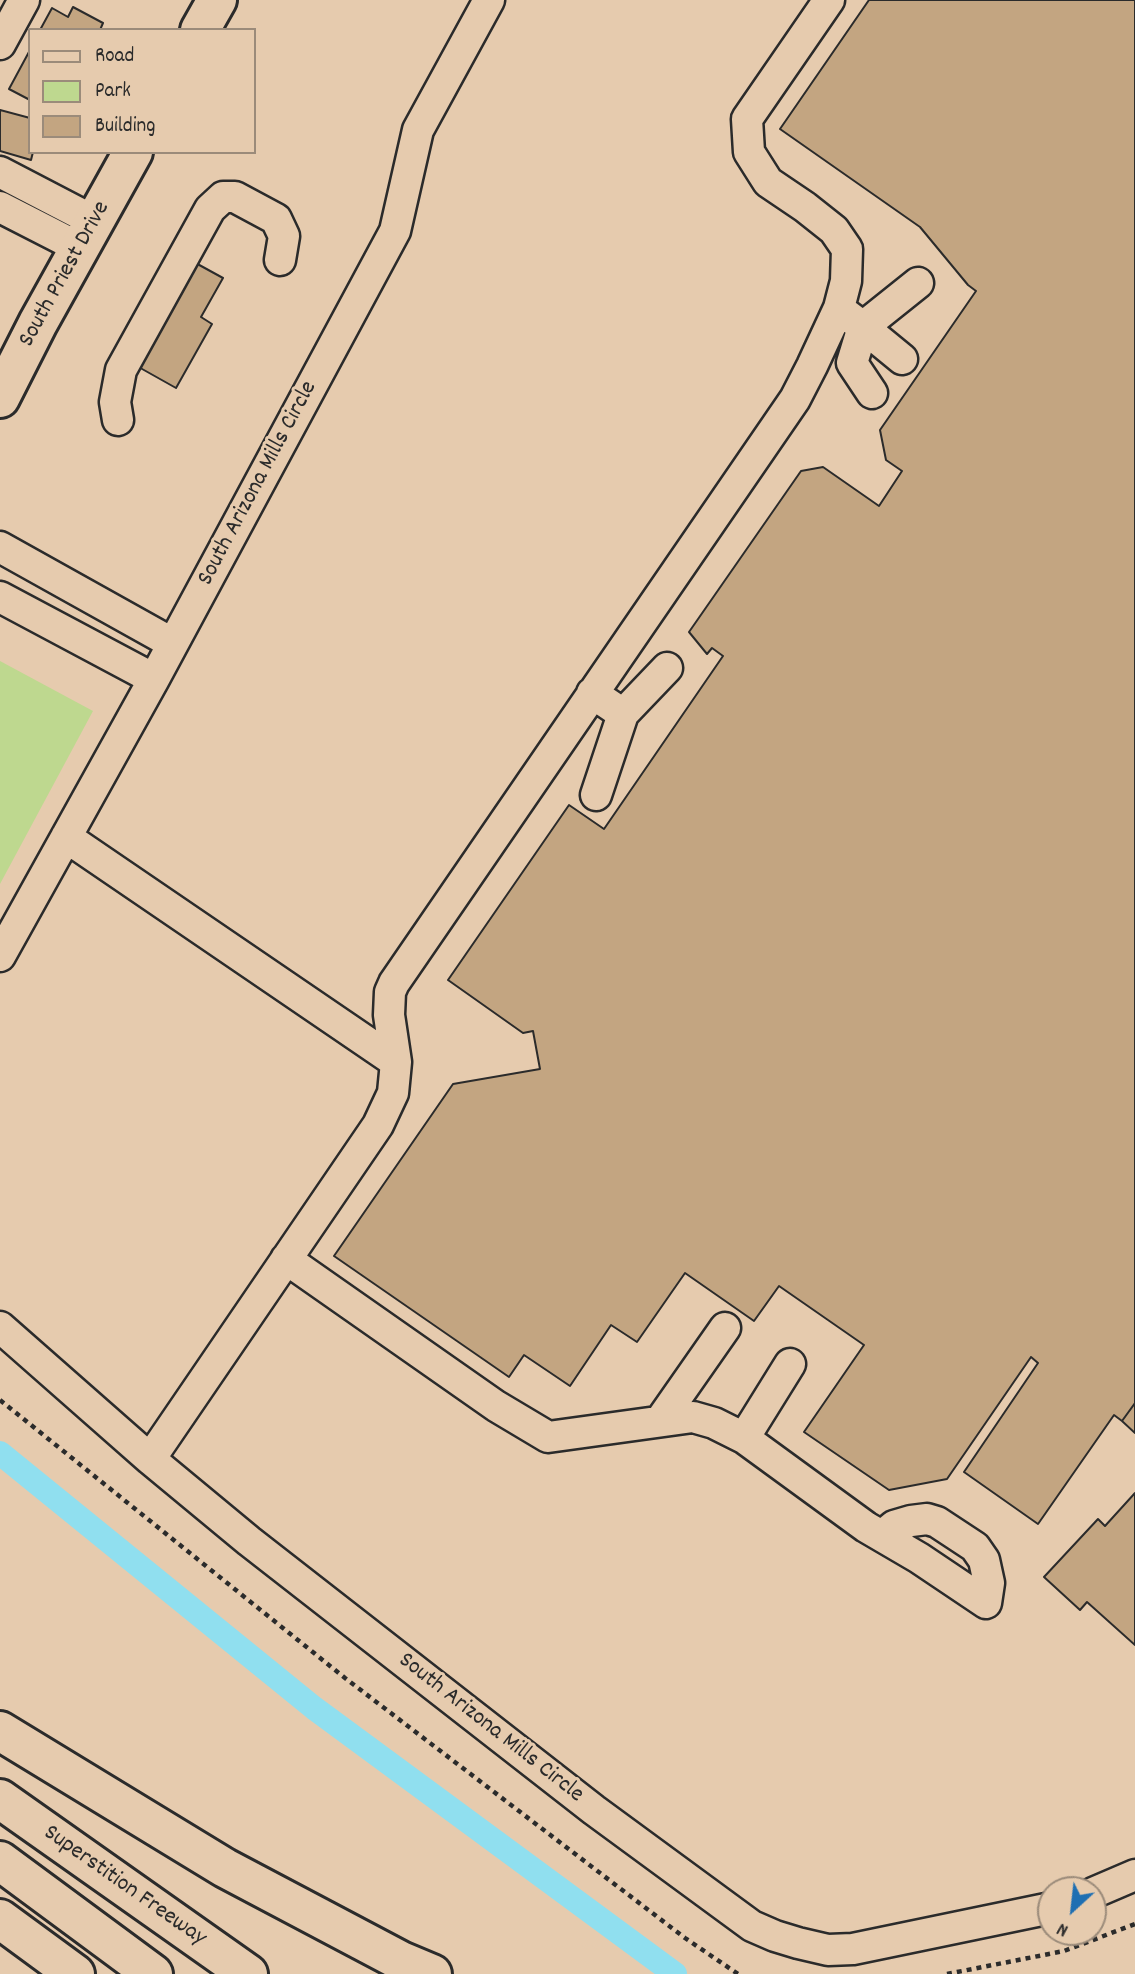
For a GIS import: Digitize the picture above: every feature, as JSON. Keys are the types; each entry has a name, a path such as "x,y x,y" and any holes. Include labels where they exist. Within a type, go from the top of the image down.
{"main road":[{"path":"201,28 217,0"},
{"name":"South Priest Drive","path":"0,398 132,154"},
{"path":"0,1731 225,1868 401,1961 432,1974"},
{"name":"Superstition Freeway","path":"0,1799 248,1974"},
{"path":"0,1826 202,1974"},
{"path":"0,1861 153,1974"},
{"path":"0,1919 75,1974"}],"street":[{"path":"0,44 24,0"},
{"name":"South Arizona Mills Circle","path":"0,956 154,679 395,232 418,130 489,0"},
{"path":"150,1459 378,1125 393,1093 396,1062 389,1015 390,992 394,983 794,398 839,308 846,281 847,249 834,230 805,206 768,182 749,152 747,118 829,0"},
{"path":"0,172 87,235"},
{"path":"118,420 115,402 121,370 210,209 223,197 235,197 276,219 284,236 281,260"},
{"path":"0,207 87,235"},
{"path":"872,393 852,363 863,327 918,283"},
{"path":"839,308 902,359"},
{"path":"0,547 172,643"},
{"path":"0,597 154,679"},
{"path":"596,795 623,714 667,668"},
{"path":"592,693 623,714"},
{"path":"66,836 396,1062"},
{"path":"286,1259 496,1406 548,1437 693,1417 714,1423 744,1438 882,1536 986,1602 989,1583 984,1560 975,1547 936,1522 927,1519 912,1521 894,1526 882,1536"},
{"path":"660,1421 724,1328"},
{"name":"South Arizona Mills Circle","path":"2,1333 150,1459 417,1673 604,1818 752,1926 775,1936 828,1950 853,1949 1037,1911"},
{"path":"744,1438 790,1364"},
{"path":"1107,1887 1135,1875"}],"path":[{"path":"0,1401 345,1678 685,1938 738,1974"},
{"path":"947,1974 1064,1951 1135,1924"}],"green space":[{"path":"0,661 93,711 0,884"}],"building":[{"path":"869,0 1135,0 1135,1403 1122,1421 1114,1415 1038,1524 964,1472 1038,1363 1031,1357 947,1479 889,1490 804,1432 864,1345 779,1286 754,1321 685,1273 637,1342 611,1325 570,1386 524,1355 509,1377 334,1256 453,1084 540,1069 533,1031 523,1033 448,980 569,805 604,829 723,656 712,648 707,654 689,632 801,471 823,467 879,506 902,471 886,460 880,430 976,291 920,227 780,129"},
{"path":"73,7 103,23 101,28 41,28 52,8 68,17"},
{"path":"28,54 28,99 9,89"},
{"path":"0,110 28,117 28,154 32,154 31,160 0,151"},
{"path":"192,261 223,278 201,317 212,324 176,388 135,365"},
{"path":"1135,1403 1135,1433 1122,1421"},
{"path":"1135,1493 1135,1645 1087,1602 1080,1610 1044,1577 1098,1519 1105,1526"}],"waterway":[{"path":"0,1453 314,1708 675,1974"}]}
